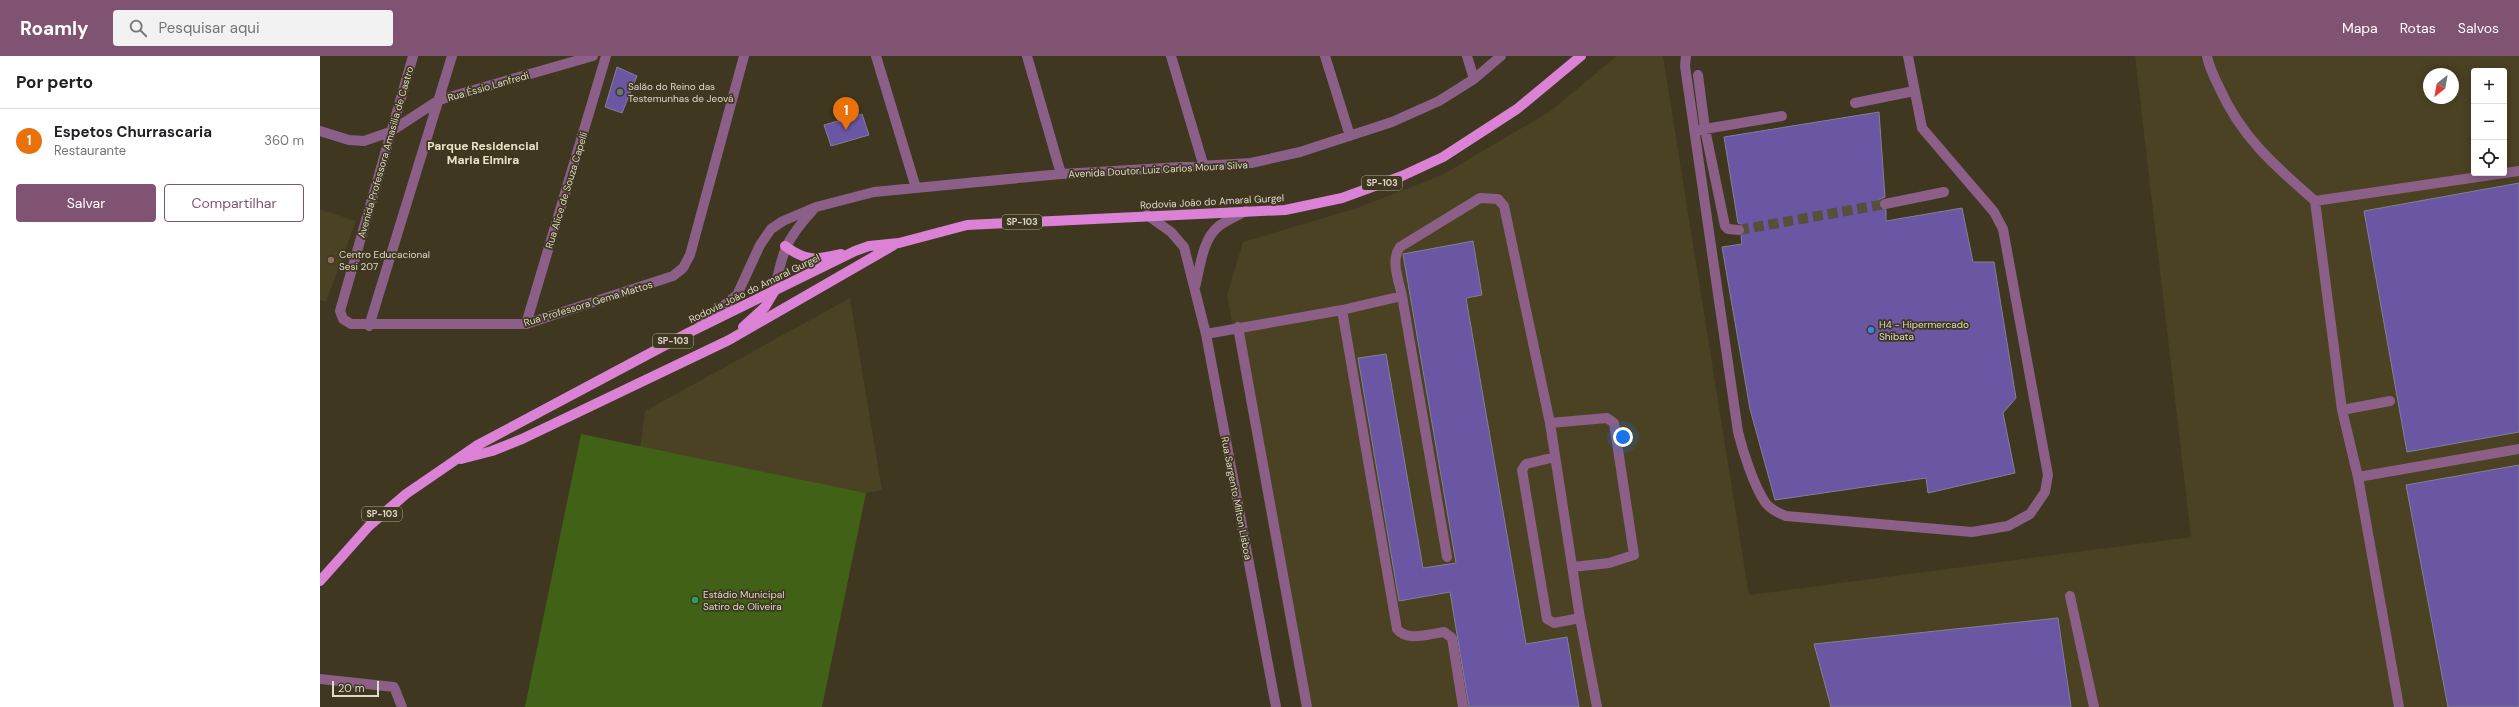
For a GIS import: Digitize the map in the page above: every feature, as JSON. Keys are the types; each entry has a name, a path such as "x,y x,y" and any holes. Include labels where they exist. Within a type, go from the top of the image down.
{"main road":[{"name":"Rodovia João do Amaral Gurgel","path":"320,581 369,526 406,494 483,442 688,333 855,251 869,246 899,243 967,226 1147,215 1248,210 1285,210 1342,198 1402,176 1443,157 1517,109 1581,56"},
{"name":"Rodovia João do Amaral Gurgel","path":"456,460 492,451 522,439 729,340 899,243"},
{"path":"785,246 800,257 808,259 855,251"},
{"path":"729,340 765,307 774,292"}],"street":[{"name":"Avenida Professora Amasilia de Castro","path":"369,326 351,324 343,319 340,311 413,56"},
{"path":"369,326 452,56"},
{"name":"Rua Éssio Lanfredi","path":"320,131 349,140 364,140 390,132 439,100 593,56"},
{"name":"Rua Alice de Souza Capelli","path":"526,324 606,56"},
{"name":"Rua Professora Gema Mattos","path":"369,326 526,324 673,276 683,268 690,255 744,56"},
{"path":"876,56 916,188"},
{"path":"1027,56 1061,174"},
{"path":"1171,56 1204,167"},
{"path":"1325,56 1350,136"},
{"path":"1467,56 1474,79"},
{"name":"Avenida Doutor Luiz Carlos Moura Silva","path":"688,333 737,295 760,245 771,230 783,221 816,207 874,192 1061,174 1204,167 1251,163 1300,152 1392,122 1439,101 1474,79 1501,56"},
{"path":"1686,56 1685,66 1738,432 1743,453 1765,502 1774,511 1786,516 1972,532 2008,526 2030,514 2045,492 2048,475 2003,229 1994,212 1922,128 1908,56"},
{"path":"2207,56 2226,104 2245,134 2276,168 2315,202 2342,410 2358,477 2399,707"},
{"path":"1698,75 1705,129 1725,226 1728,229 1739,230"},
{"path":"1855,103 1914,91"},
{"path":"1695,131 1782,116"},
{"path":"2315,202 2519,171"},
{"path":"1885,204 1944,192"},
{"path":"1447,556 1395,260 1396,253 1400,247 1480,198 1498,199 1504,206 1550,423 1580,618 1597,707"},
{"path":"774,292 785,246 795,230 816,207"},
{"path":"1195,289 1206,244 1211,234 1218,227 1248,210"},
{"name":"Rua Sargento Milton Lisboa","path":"1147,215 1179,238 1184,246 1206,334 1276,707"},
{"path":"1206,334 1238,327 1342,310 1402,296"},
{"path":"1342,310 1398,629 1401,634 1408,636 1444,632 1449,634 1452,638 1463,707"},
{"path":"1238,327 1307,707"},
{"path":"2342,410 2390,401"},
{"path":"1550,423 1607,418 1614,423 1616,431 1634,555 1609,563 1573,567"},
{"path":"2358,477 2519,449"},
{"path":"1555,457 1526,464 1522,470 1547,619 1554,623 1580,618"},
{"path":"2070,596 2094,707"},
{"path":"320,679 394,687 402,707"}],"shaded area":[{"path":"1617,56 1663,56 1749,595 2191,537 2135,56 2519,56 2519,707 1301,707 1227,295 1243,242 1357,208 1442,175 1549,112"},
{"name":"Centro Educacional Sesi 207","path":"320,209 356,221 326,302 320,300"},
{"path":"850,298 882,490 866,493 640,449 645,411"}],"green space":[{"name":"Estádio Municipal Satiro de Oliveira","path":"581,434 866,493 822,707 525,707"}],"building":[{"name":"Salão do Reino das Testemunhas de Jeová","path":"617,67 637,76 622,113 605,107"},
{"name":"H4 - Hipermercado Shibata","path":"1879,112 1885,197 1880,199 1879,205 1886,210 1886,221 1962,208 1973,262 1994,262 2016,398 2003,413 2015,473 1928,493 1926,478 1775,500 1750,409 1722,247 1742,244 1741,236 1745,230 1743,225 1738,223 1724,137"},
{"path":"862,114 869,135 831,146 824,125"},
{"path":"2519,183 2519,432 2407,452 2364,211"},
{"path":"1473,241 1482,295 1466,298 1526,644 1567,637 1579,707 1469,707 1450,592 1399,601 1358,358 1386,354 1423,568 1456,563 1403,254"},
{"path":"2519,465 2519,707 2448,707 2406,485"},
{"path":"2058,618 2071,707 1831,707 1814,644"}],"tunnel":[{"path":"1739,230 1885,204"}],"place":[{"name":"Salão do Reino das Testemunhas de Jeová","path":"620,92"},
{"name":"Espetos Churrascaria","path":"846,130"},
{"name":"Centro Educacional Sesi 207","path":"331,260"},
{"name":"H4 - Hipermercado Shibata","path":"1871,330"},
{"name":"Estádio Municipal Satiro de Oliveira","path":"695,600"}],"district":[{"name":"Parque Residencial Maria Elmira","path":"483,153"}]}
